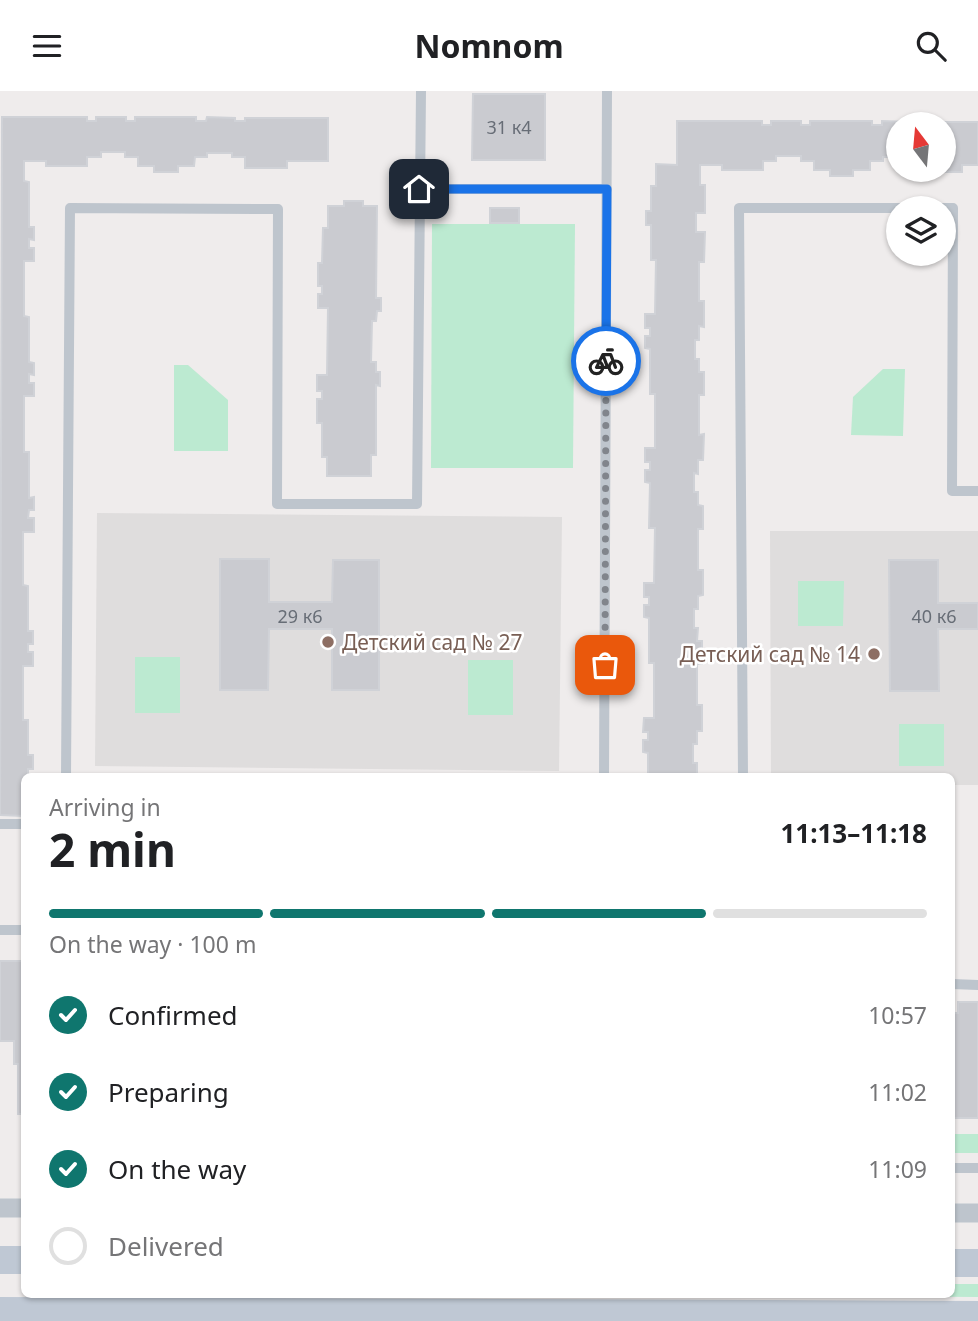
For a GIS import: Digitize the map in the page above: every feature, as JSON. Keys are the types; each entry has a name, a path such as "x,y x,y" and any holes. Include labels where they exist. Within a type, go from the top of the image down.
{"street":[{"path":"0,1208 21,1208"},
{"path":"955,1213 978,1213"},
{"path":"0,1260 21,1260"},
{"path":"955,1263 978,1263"},
{"path":"0,1311 978,1315"}],"lane":[{"path":"66,773 70,208 278,209 277,504 417,504 421,91"},
{"path":"604,773 607,91"},
{"path":"419,189 607,189"},
{"path":"743,773 739,208 886,208"},
{"path":"953,266 952,491 978,491"},
{"path":"0,824 21,824"},
{"path":"0,930 21,930"},
{"path":"955,984 978,985"},
{"path":"955,1168 978,1168"}],"shaded area":[{"name":"Детский сад № 27","path":"97,513 562,517 559,771 95,766"},
{"name":"Детский сад № 14","path":"770,531 978,531 978,785 955,785 955,773 771,773"}],"green space":[{"path":"432,224 575,224 573,468 431,468"},
{"path":"174,365 188,365 228,400 228,451 174,451"},
{"path":"883,369 905,369 903,436 851,435 853,397"},
{"path":"798,581 844,581 843,626 798,626"},
{"path":"135,657 180,657 180,713 135,713"},
{"path":"468,660 513,660 513,715 468,715"},
{"path":"899,724 944,724 944,766 899,766"},
{"path":"955,1134 978,1134 978,1153 955,1153"},
{"path":"955,1284 978,1284 978,1297 955,1297"}],"building":[{"path":"473,94 545,94 545,160 472,160"},
{"path":"2,117 87,117 87,121 96,121 96,117 126,117 126,121 135,121 135,117 196,117 196,121 206,121 207,117 235,118 235,121 245,121 245,118 328,118 328,161 287,161 287,168 245,168 245,157 232,157 232,153 207,153 207,157 195,157 194,166 178,166 178,172 154,172 154,166 138,166 138,157 125,157 125,152 101,152 101,157 87,157 87,166 46,166 46,161 24,161 24,181 29,182 29,227 34,227 34,240 29,239 29,248 34,248 34,261 24,261 24,316 29,317 29,362 34,363 34,375 29,374 29,383 34,383 34,396 24,396 24,452 29,452 29,498 34,497 34,510 29,510 28,518 34,518 34,532 23,532 23,585 28,586 28,631 33,631 33,644 28,644 28,652 33,652 33,666 23,666 23,720 28,720 28,755 33,755 33,769 28,769 28,773 21,773 21,816 0,815"},
{"path":"677,121 762,121 762,125 771,125 771,121 801,121 801,125 810,125 810,121 872,121 872,125 882,125 882,121 886,121 886,157 883,157 883,161 870,161 870,170 853,170 853,176 830,176 830,170 814,170 814,161 801,161 801,156 776,156 776,161 763,161 763,170 722,170 722,165 700,165 700,185 705,185 705,213 696,213 696,232 705,232 704,262 699,262 699,301 704,301 704,327 699,326 699,340 695,340 695,359 699,359 699,372 704,372 704,395 699,395 699,435 704,434 703,460 698,460 698,474 694,473 694,492 698,492 698,505 703,506 703,529 698,529 698,570 703,570 703,595 698,596 698,609 694,609 694,628 698,628 697,641 702,641 702,664 697,664 697,705 702,705 702,731 697,731 697,744 693,744 693,763 697,763 697,773 648,773 648,753 643,752 643,740 648,740 648,732 643,732 644,718 654,718 654,663 649,663 649,618 644,617 644,605 649,605 649,597 644,597 644,583 654,583 655,528 649,528 650,483 645,482 645,470 650,470 650,462 645,462 645,448 655,448 655,394 650,394 650,349 645,348 645,336 650,336 650,328 645,328 645,314 655,314 656,260 651,260 651,225 646,225 646,211 651,211 651,186 656,186 656,164 677,165"},
{"path":"956,122 978,122 978,165 962,165 962,172 956,172"},
{"path":"344,201 363,201 363,206 377,206 376,298 381,298 381,311 377,311 376,321 372,321 371,362 376,362 376,372 380,372 380,386 376,385 376,455 371,455 371,476 327,476 327,457 322,457 322,423 317,423 317,399 322,399 322,391 317,391 317,375 327,375 328,308 318,308 318,294 322,294 322,286 318,286 318,263 322,263 323,228 328,228 328,206 344,206"},
{"path":"490,208 519,208 519,223 490,223"},
{"path":"220,559 269,559 269,602 332,602 333,560 379,560 379,690 332,690 332,629 269,629 268,690 220,690"},
{"path":"889,560 938,560 938,603 978,603 978,629 938,629 939,691 890,691"},
{"path":"0,961 21,961 21,1114 18,1114 18,1064 14,1064 14,1041 0,1041"},
{"path":"958,1002 978,1002 978,1118 955,1118 955,1013 958,1013"}],"way so far":[{"path":"605,665 606,361"}],"place":[{"name":"Детский сад № 27","path":"328,642"},
{"name":"Детский сад № 14","path":"874,654"}],"route":[{"path":"419,189 607,189 606,361"}]}
